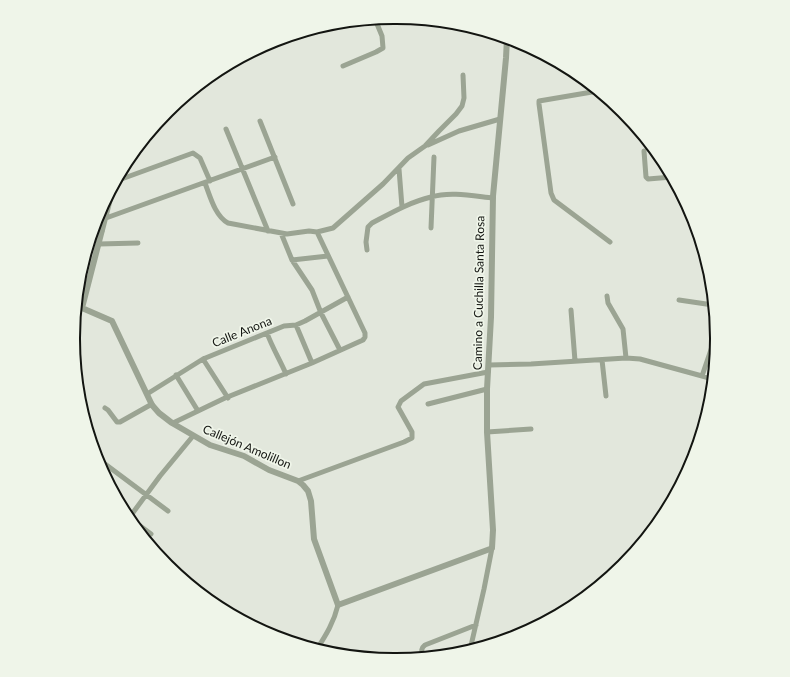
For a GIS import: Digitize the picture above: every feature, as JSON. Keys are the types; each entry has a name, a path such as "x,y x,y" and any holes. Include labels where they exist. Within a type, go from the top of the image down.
{"street":[{"path":"343,66 383,48 382,36 377,25"},
{"name":"Camino a Cuchilla Santa Rosa","path":"492,548 493,530 487,432 487,389 491,317 492,198 506,45"},
{"path":"425,146 462,106 464,98 463,75"},
{"path":"590,92 539,101 551,193 554,200 610,242"},
{"path":"125,178 193,153 200,158 208,182 211,199 224,221 282,233 309,231 317,232 333,228 340,224 399,169 408,158 425,146 459,131 500,119"},
{"path":"260,121 293,204"},
{"path":"226,129 268,231"},
{"path":"644,151 646,177 648,179 665,178"},
{"path":"432,228 434,156"},
{"path":"106,218 275,158"},
{"path":"399,169 402,207"},
{"path":"367,250 366,242 368,227 372,223 402,207 432,196 460,194 492,198"},
{"name":"Callejón Amolillon","path":"84,294 107,212"},
{"path":"173,423 357,343 365,337 365,334 317,232"},
{"path":"282,233 292,260 312,290 321,313 340,350"},
{"path":"99,244 138,242"},
{"path":"292,260 328,256"},
{"path":"607,296 608,303 623,329 626,358"},
{"name":"Calle Anona","path":"147,394 204,359 284,326 296,325 321,313 348,297"},
{"path":"679,300 708,304"},
{"name":"Callejón Amolillon","path":"82,310 112,321 152,404 159,413 193,436 213,447 244,456 269,470 298,481 308,490 311,501 314,539 338,605"},
{"path":"571,310 576,361"},
{"path":"296,325 312,363"},
{"path":"267,333 286,374"},
{"path":"702,376 709,355"},
{"path":"298,481 412,438 412,432 398,407 400,401 424,384 489,368 626,358 640,359 707,378"},
{"path":"204,359 228,398"},
{"path":"602,360 606,396"},
{"path":"176,375 198,411"},
{"path":"428,404 487,389"},
{"path":"105,408 117,422 120,422 152,404"},
{"path":"487,432 531,429"},
{"path":"133,511 193,436"},
{"path":"107,465 168,511"},
{"path":"144,529 151,534"},
{"path":"321,644 329,632 335,618 338,605 492,548"},
{"path":"472,643 492,548"},
{"path":"422,651 422,648 425,645 476,625"}]}
